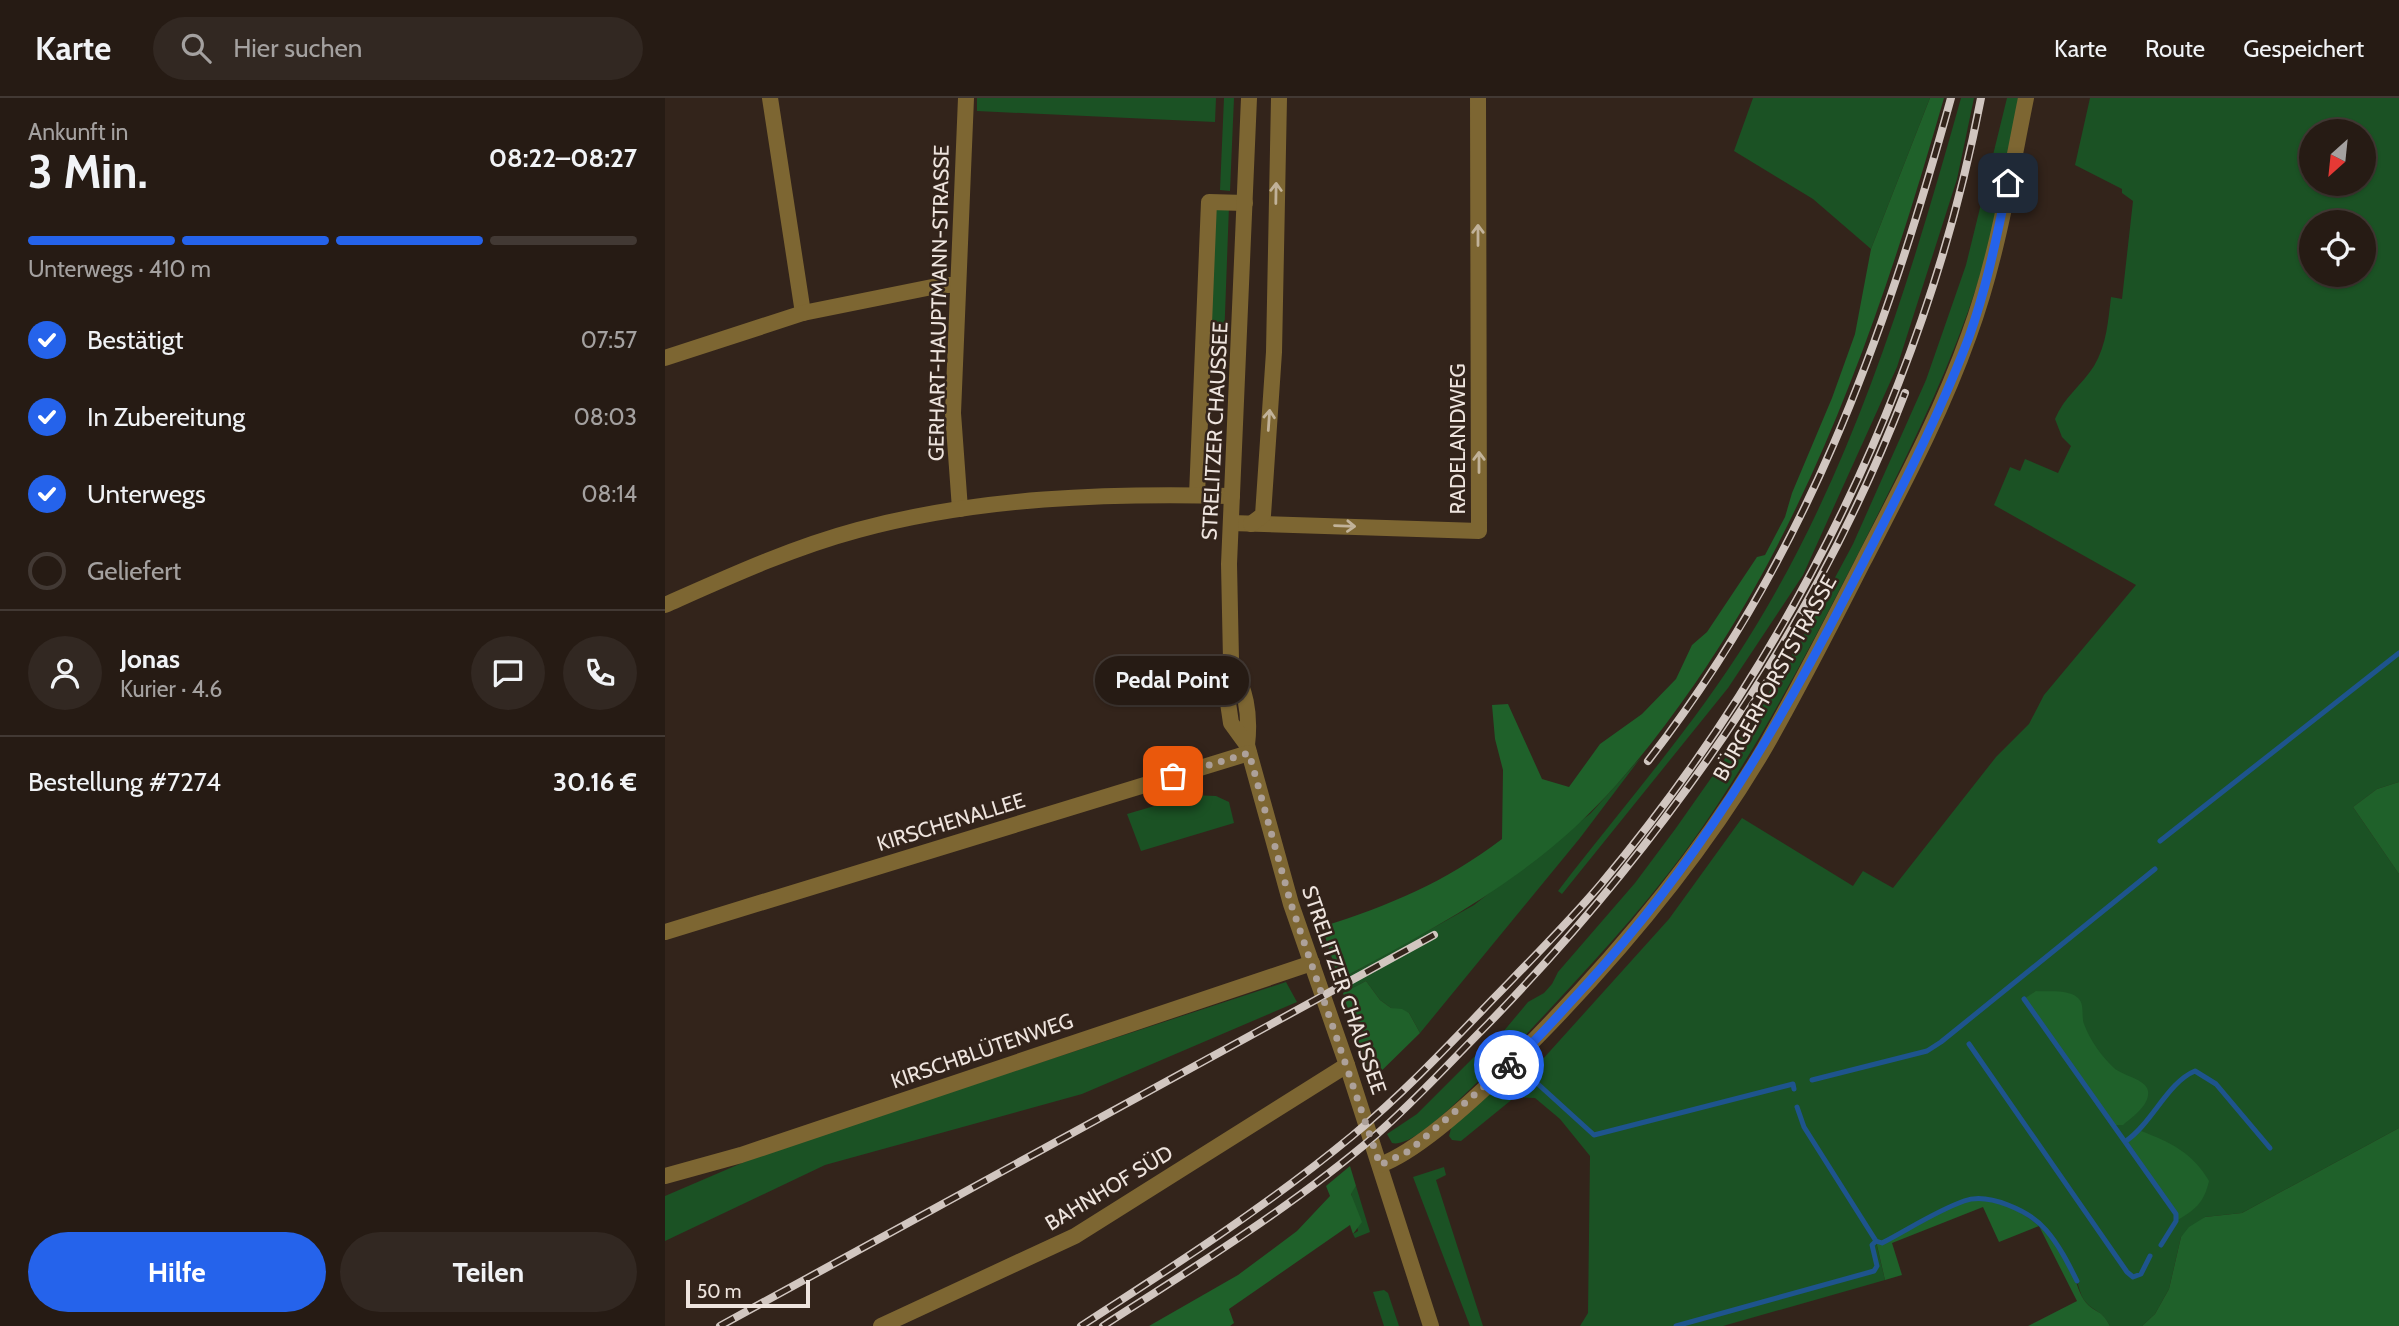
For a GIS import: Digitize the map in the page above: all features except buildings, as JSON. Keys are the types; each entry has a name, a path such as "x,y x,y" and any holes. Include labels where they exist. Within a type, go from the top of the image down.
{"street":[{"path":"770,98 803,313"},
{"name":"GERHART-HAUPTMANN-STRASSE","path":"960,509 954,413 966,98"},
{"name":"STRELITZER CHAUSSEE","path":"1249,98 1228,615 1231,723 1248,749 1291,904 1347,1065 1431,1326"},
{"name":"STRELITZER CHAUSSEE","path":"1251,524 1263,515 1265,488 1273,352 1279,98"},
{"name":"RADELANDWEG","path":"1231,523 1479,531 1478,98"},
{"name":"BÜRGERHORSTSTRASSE","path":"1380,1165 1397,1158 1419,1143 1513,1061 1617,951 1672,884 1763,750 1904,483 1969,336 1987,281 2026,98"},
{"name":"STRELITZER CHAUSSEE","path":"1197,495 1209,201 1245,203"},
{"path":"665,358 803,313 942,285 958,285"},
{"path":"665,605 753,565 858,530 960,509 1056,497 1232,496"},
{"name":"KIRSCHENALLEE","path":"665,932 1248,749"},
{"name":"KIRSCHBLÜTENWEG","path":"665,1176 741,1155 1312,963"},
{"name":"BAHNHOF SÜD","path":"881,1326 1075,1236 1347,1065"}],"green space":[{"path":"977,98 1216,98 1215,122 977,111"},
{"path":"1224,98 1234,98 1230,191 1220,190"},
{"path":"1753,98 1930,98 1871,249 1813,199 1734,151"},
{"path":"1930,98 1944,98 1897,251 1843,402 1776,547 1737,617 1694,685 1610,792 1551,848 1475,903 1339,980 1322,927 1416,891 1459,868 1502,839 1503,770 1495,739 1492,705 1508,704 1542,779 1569,787 1600,744 1642,714 1676,679 1692,645 1707,632 1757,557 1765,555 1785,517 1792,493 1832,398 1855,334 1871,249"},
{"path":"1961,98 1974,98 1957,179 1897,367 1803,575 1728,688 1562,894 1558,891 1663,758 1729,668 1786,574 1848,443 1874,375 1920,237"},
{"path":"2007,98 2019,98 1997,214 1978,282 1953,351 1924,419 1859,552 1756,743 1685,852 1592,964 1530,1031 1440,1117 1413,1137 1392,1143 1387,1134 1417,1114 1479,1052 1490,1036 1503,1032 1528,1002 1544,993 1558,972 1635,883 1754,717 1808,628 1853,544 1926,380 1966,265"},
{"path":"2090,98 2399,98 2399,782 2377,789 2353,807 2399,874 2399,1128 2242,1213 2205,1217 2181,1237 2169,1289 2155,1314 2142,1326 2110,1326 2103,1316 2084,1300 2058,1249 2039,1226 2014,1209 1981,1199 1882,1243 1876,1242 1885,1280 1723,1326 1580,1326 1588,1313 1590,1156 1560,1119 1535,1098 1515,1097 1461,1141 1452,1140 1449,1136 1452,1125 1532,1052 1542,1060 1669,919 1742,818 1853,886 1863,871 1893,888 1996,757 2029,724 2044,695 2136,585 1994,505 2010,467 2020,471 2025,459 2058,473 2071,446 2062,437 2055,419 2063,404 2098,358 2106,332 2111,297 2122,299 2133,201 2122,193 2122,189 2075,165"},
{"path":"1215,205 1229,206 1224,341 1219,341 1219,350 1214,350 1213,359 1208,359"},
{"path":"1642,756 1580,838 1420,1033 1409,1013 1391,1008 1380,1000 1366,981 1351,989 1345,977 1474,905 1591,813"},
{"path":"2399,782 2399,874 2353,807 2377,789"},
{"path":"1192,795 1216,796 1229,802 1234,823 1141,851 1127,814"},
{"path":"1366,981 1380,1000 1391,1008 1409,1013 1420,1033 1370,1082 1343,993"},
{"path":"1286,982 1297,1002 1082,1094 825,1165 665,1241 665,1196 770,1151"},
{"path":"2036,991 2064,992 2078,998 2084,1024 2100,1053 2114,1068 2146,1087 2148,1096 2143,1106 2123,1125 2112,1125 2024,999"},
{"path":"2399,1128 2399,1326 2142,1326 2155,1314 2169,1289 2181,1237 2189,1227 2205,1217 2242,1213"},
{"path":"2141,1131 2180,1150 2196,1163 2209,1181 2198,1205 2176,1221 2176,1214 2126,1141"},
{"path":"1350,1166 1356,1186 1351,1194 1362,1222 1353,1234 1350,1225 1229,1309 1234,1323 1230,1326 1149,1326 1238,1275 1297,1231 1330,1196 1326,1186"},
{"path":"1444,1167 1446,1175 1436,1180 1483,1326 1470,1326 1413,1177"},
{"path":"1356,1186 1370,1232 1355,1238 1353,1234 1358,1231 1351,1193"},
{"path":"1981,1199 2024,1214 2039,1226 1999,1242 1983,1207 1892,1243 1902,1275 1885,1280 1876,1241 1882,1243 1965,1200"},
{"path":"2039,1226 2063,1256 2084,1300 2103,1316 2110,1326 2028,1326 2077,1301"},
{"path":"1384,1290 1388,1293 1399,1326 1384,1326 1373,1292"}],"waterway":[{"path":"2160,841 2399,653"},
{"path":"1812,1080 1927,1051 2155,869"},
{"path":"2024,999 2176,1214 2176,1221 2161,1245"},
{"path":"1969,1044 2127,1272 2133,1277 2141,1274 2150,1256"},
{"path":"2126,1141 2144,1124 2176,1084 2195,1071 2216,1084 2270,1148"},
{"path":"1528,1075 1594,1135 1793,1084 1794,1089"},
{"path":"1797,1107 1804,1127 1876,1241 1882,1243 1964,1201 1996,1201 2019,1210 2039,1223 2059,1248 2077,1281"},
{"path":"1676,1326 1874,1271 1877,1266 1872,1245 1876,1241"}],"railway":[{"path":"1648,761 1704,684 1752,606 1795,526 1833,445 1867,362 1897,276 1951,98"},
{"path":"1081,1326 1253,1211 1320,1162 1371,1120 1425,1069 1562,928 1601,884 1669,798 1732,707 1789,613 1841,515 1886,414 1925,310 1957,205 1981,98"},
{"path":"1103,1326 1277,1211 1376,1135 1488,1024 1615,882 1728,730 1779,649 1826,567 1868,481 1905,393"},
{"path":"720,1326 1434,935"}],"way so far":[{"path":"1173,776 1249,753 1291,904 1380,1165 1409,1151 1509,1065"}],"place":[{"name":"Pedal Point","path":"1173,776"}],"route":[{"path":"1509,1065 1617,951 1672,884 1724,812 1763,750 1904,483 1937,413 1969,336 1987,281 2008,183"}]}
